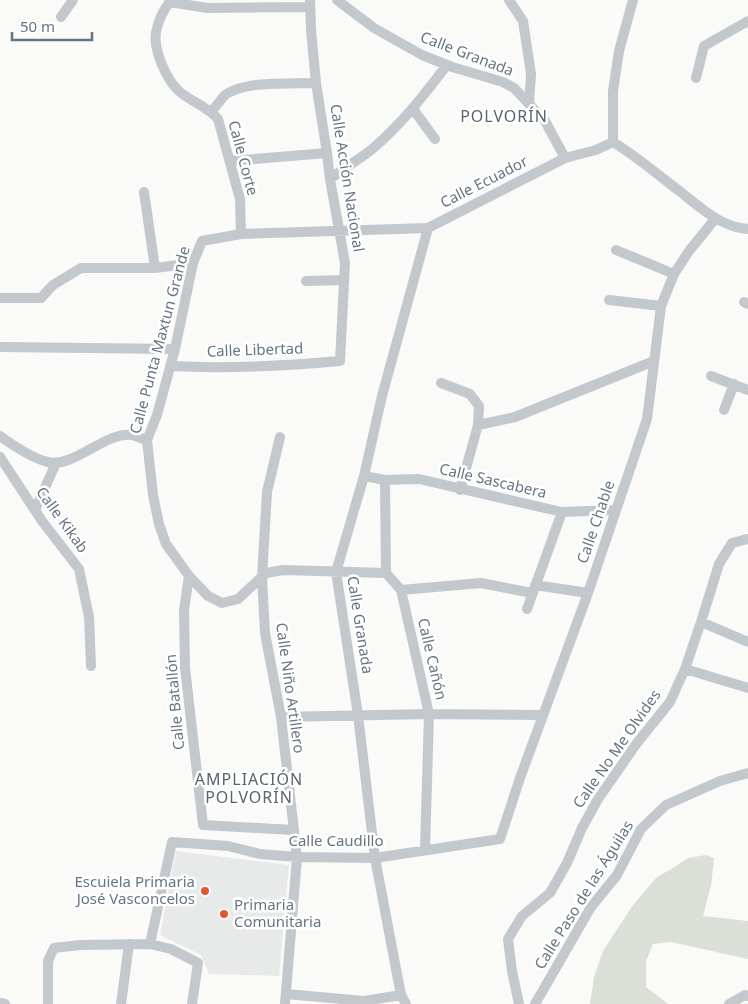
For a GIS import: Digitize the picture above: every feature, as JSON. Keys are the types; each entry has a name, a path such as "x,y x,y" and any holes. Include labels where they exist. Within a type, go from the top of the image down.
{"street":[{"path":"61,17 73,0"},
{"name":"Calle Granada","path":"337,0 374,28 422,55 447,65 503,82 514,88 545,121 566,158"},
{"path":"509,0 523,20 531,74 529,103"},
{"path":"633,0 618,51 613,91 613,142 630,152 715,219 737,229 748,230"},
{"path":"170,1 208,8 309,3"},
{"name":"Calle Corte","path":"170,1 156,30 158,53 166,77 178,91 196,104 212,111 218,119 240,198 242,234"},
{"name":"Calle Acción Nacional","path":"309,3 316,83 345,263 340,361"},
{"path":"696,78 704,46 748,21"},
{"path":"330,179 371,150 413,109 447,65"},
{"path":"212,111 225,95 238,89 258,85 316,83"},
{"path":"413,109 435,139"},
{"name":"Calle Ecuador","path":"202,241 242,234 428,228 566,158 596,150 613,142"},
{"path":"231,161 327,153"},
{"path":"144,192 155,268"},
{"name":"Calle Chable","path":"500,839 520,778 588,593 647,419 661,306 674,274 689,251 715,219"},
{"name":"Calle Granada","path":"404,1000 375,858 358,715 336,572 364,476 382,396 428,228"},
{"name":"Calle Punta Maxtun Grande","path":"202,241 193,263 175,349 157,415 146,440 153,495 159,524 166,544 189,576 208,596 222,603 238,599 262,577"},
{"path":"616,250 674,274"},
{"path":"0,298 41,298 53,285 81,268 155,268 193,263"},
{"path":"306,281 344,280"},
{"path":"609,300 661,306"},
{"path":"0,348 175,349"},
{"name":"Calle Libertad","path":"170,366 289,365 340,361"},
{"path":"478,425 515,417 654,362"},
{"path":"711,376 748,390"},
{"path":"441,383 470,394 478,406 478,425 460,490"},
{"path":"724,410 734,384"},
{"path":"0,436 14,446 48,462 71,459 122,436 133,436 146,440"},
{"name":"Calle Niño Artillero","path":"280,437 267,492 262,577 265,633 280,717 297,857 286,999"},
{"name":"Calle Kikab","path":"0,457 35,510 79,569 89,617 91,666"},
{"path":"35,510 56,462"},
{"name":"Calle Sascabera","path":"364,476 385,480 419,479 562,512 615,510"},
{"path":"262,577 266,573 283,570 386,572 385,480"},
{"path":"527,609 562,512"},
{"name":"Calle No Me Olvides","path":"519,1004 508,940 522,916 550,893 598,799 637,743 670,702 685,669 702,622 719,564 732,543 748,538"},
{"name":"Calle Cañón","path":"386,572 401,590 429,714 425,850"},
{"name":"Calle Batallón","path":"189,576 184,610 185,668 202,825 294,830"},
{"path":"401,590 481,583 588,593"},
{"path":"702,622 748,642"},
{"path":"685,669 747,686"},
{"path":"280,717 429,714 543,715"},
{"name":"Calle Paso de las Águilas","path":"535,1004 591,907 617,875 641,829 666,806 720,781 748,773"},
{"name":"Calle Caudillo","path":"150,944 172,842 228,846 260,854 297,857 375,858 500,839"},
{"path":"121,1004 129,944"},
{"path":"48,1004 48,961 54,948 80,945 150,944 171,949 198,963 192,1004"},
{"path":"729,1004 745,995 748,996"},
{"path":"286,999 404,1000"},
{"path":"0,1003 5,1004"}],"shaded area":[{"name":"Primaria Comunitaria","path":"176,851 289,865 279,976 209,974 201,955 160,935"},
{"path":"706,855 714,858 711,886 703,916 748,921 748,959 671,942 653,944 646,961 646,987 668,1004 590,1004 594,977 603,951 633,905 657,877 688,858"}],"place":[{"name":"Escuiela Primaria José Vasconcelos","path":"205,891"},
{"name":"Primaria Comunitaria","path":"224,914"}],"district":[{"name":"POLVORÍN","path":"504,116"},
{"name":"AMPLIACIÓN POLVORÍN","path":"249,788"}]}
